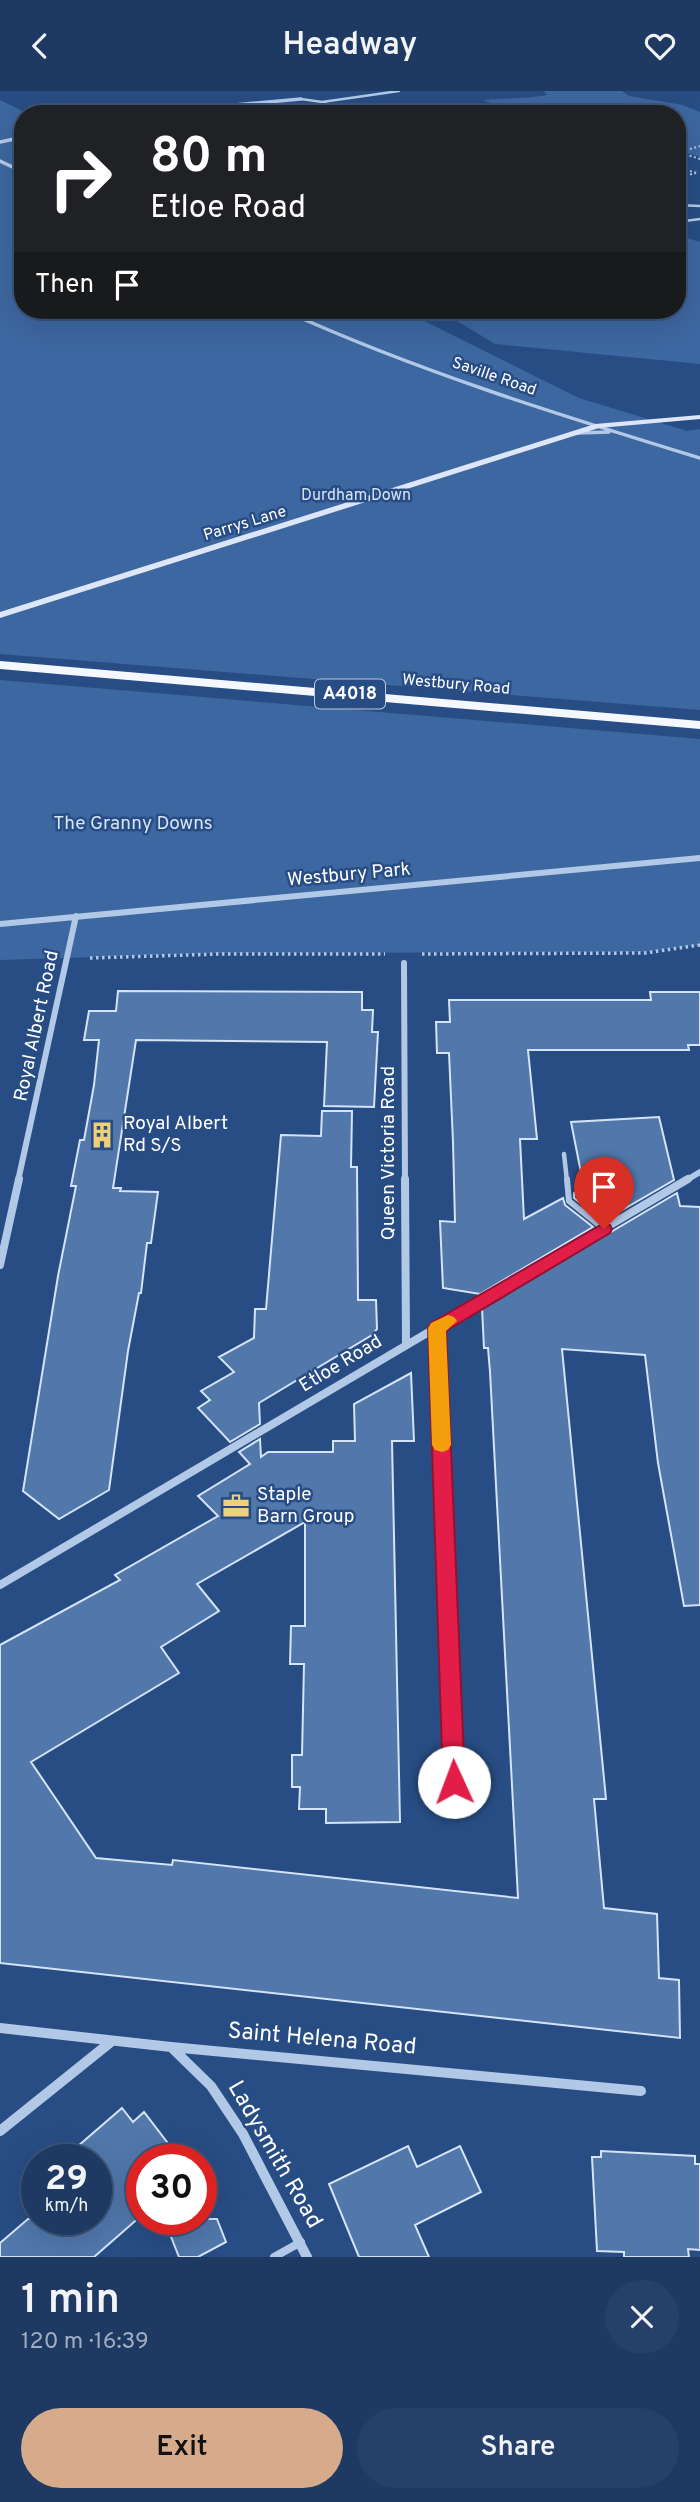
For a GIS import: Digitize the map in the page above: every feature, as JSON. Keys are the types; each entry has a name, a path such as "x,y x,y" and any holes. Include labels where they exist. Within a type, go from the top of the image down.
{"main road":[{"name":"Parrys Lane","path":"0,615 598,426 700,417"},
{"name":"Westbury Road","path":"0,665 700,725"}],"street":[{"path":"230,105 302,99"},
{"name":"Saville Road","path":"303,319 355,344 614,432 700,458"},
{"name":"Parrys Lane","path":"577,433 614,432"},
{"name":"Westbury Park","path":"0,923 700,858"},
{"name":"Royal Albert Road","path":"0,1265 76,916"},
{"name":"Queen Victoria Road","path":"404,963 406,1343"},
{"name":"Etloe Road","path":"0,1585 406,1343 437,1328 700,1172"},
{"path":"437,1328 454,1782"},
{"name":"Saint Helena Road","path":"0,2028 171,2047 641,2091"},
{"path":"0,2131 112,2041"},
{"name":"Ladysmith Road","path":"171,2047 211,2086 237,2125 307,2257"}],"lane":[{"path":"322,102 399,91"},
{"path":"302,99 329,105"},
{"path":"564,1154 569,1201 604,1229"},
{"path":"274,2257 300,2242"}],"path":[{"path":"686,170 697,173 686,176"}],"green space":[{"path":"544,91 622,91 629,96 683,105 497,105 483,100 547,95"},
{"name":"Durdham Down","path":"0,100 14,107 14,319 420,319 579,398 687,431 700,429 700,710 0,654"},
{"path":"686,106 700,112 700,157 686,153"},
{"path":"686,238 700,242 700,364 495,344 454,319 686,319"},
{"name":"The Granny Downs","path":"0,680 700,739 700,945 644,952 218,953 0,960"}],"building":[{"path":"118,991 362,992 362,1010 373,1010 372,1032 378,1032 374,1107 324,1106 327,1042 136,1040 113,1188 121,1188 120,1191 158,1192 151,1243 147,1243 141,1293 128,1351 109,1490 59,1519 23,1491 58,1276 76,1186 71,1186 80,1140 84,1140 94,1085 99,1040 84,1040 89,1011 116,1011"},
{"path":"650,992 700,992 700,1045 688,1045 689,1050 528,1050 537,1139 520,1139 524,1219 563,1198 565,1205 593,1227 480,1294 443,1288 440,1221 455,1222 453,1142 449,1053 437,1053 436,1022 450,1022 449,1000 651,1000"},
{"path":"322,1111 352,1111 351,1167 357,1167 358,1300 376,1300 377,1329 372,1335 259,1403 260,1424 230,1442 198,1408 210,1400 201,1391 234,1372 219,1357 254,1338 255,1309 266,1309 281,1135 321,1136"},
{"path":"659,1117 674,1180 603,1221 574,1198 574,1193 584,1188 571,1122"},
{"path":"677,1193 680,1206 700,1207 700,1605 684,1606 658,1463 645,1355 562,1349 606,1799 594,1799 604,1908 657,1914 659,1978 679,1980 680,2038 0,1963 0,1645 120,1580 115,1575 218,1516 198,1496 250,1464 239,1452 260,1439 261,1457 268,1452 333,1452 333,1441 355,1441 354,1404 411,1373 414,1441 392,1441 400,1822 326,1823 326,1809 299,1809 300,1787 292,1787 292,1755 302,1755 304,1664 290,1664 291,1626 305,1626 305,1522 197,1584 219,1611 161,1647 179,1673 31,1762 96,1858 172,1865 173,1860 518,1898 490,1372 488,1348 484,1348 482,1308"},
{"path":"122,2108 133,2122 144,2112 169,2144 126,2144 126,2229 94,2257 0,2257 0,2243 21,2225 21,2235 112,2235 112,2144 80,2144"},
{"path":"408,2146 417,2167 460,2146 481,2192 415,2225 429,2257 359,2257 329,2184"},
{"path":"601,2151 695,2156 695,2164 700,2164 700,2250 688,2249 689,2257 624,2257 624,2252 597,2251 592,2157 601,2157"},
{"path":"217,2219 226,2242 198,2257 179,2257 170,2235 217,2235"}],"slow traffic":[{"path":"442,1445 437,1328 448,1321"}],"place":[{"name":"Royal Albert Rd S/S","path":"102,1135"},
{"name":"Staple Barn Group","path":"236,1506"}],"route":[{"path":"454,1782 437,1328 604,1229"}]}
